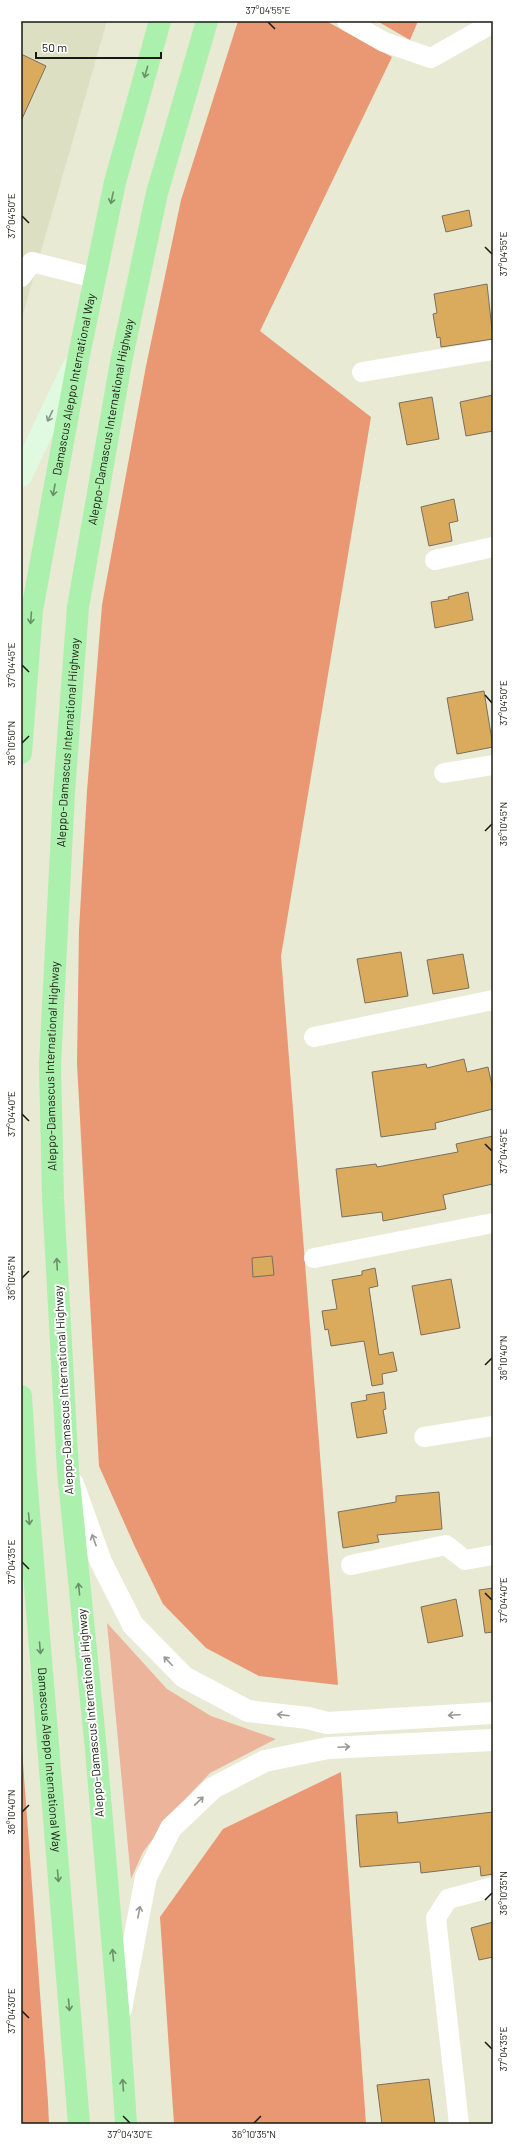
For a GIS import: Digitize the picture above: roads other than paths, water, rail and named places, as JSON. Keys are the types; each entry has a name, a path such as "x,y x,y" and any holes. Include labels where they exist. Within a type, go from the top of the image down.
{"highway":[{"name":"Damascus Aleppo International Way","path":"21,753 32,610 79,355 115,182 160,21"},
{"name":"Aleppo-Damascus International Highway","path":"126,2124 119,2020 95,1742 68,1470 53,1198 50,1065 64,792 78,607 121,362 157,193 207,21"},
{"name":"Damascus Aleppo International Way","path":"21,1396 26,1476 78,2124"}],"main road":[{"path":"21,476 79,355"}],"street":[{"path":"347,21 384,42 431,58 493,22"},
{"path":"21,277 32,262 95,278"},
{"path":"362,372 493,350"},
{"path":"435,560 493,547"},
{"path":"444,773 493,765"},
{"path":"314,1037 493,1000"},
{"path":"314,1258 493,1223"},
{"path":"424,1437 493,1426"},
{"path":"68,1470 102,1562 133,1625 184,1677 248,1711 308,1718 327,1723 493,1713"},
{"path":"351,1565 446,1545 465,1560 493,1555"},
{"path":"308,1718 310,1751"},
{"path":"119,2020 146,1877 171,1828 213,1788 265,1762 310,1751 328,1748 493,1740"},
{"path":"459,2124 436,1918 448,1899 493,1887"}]}
